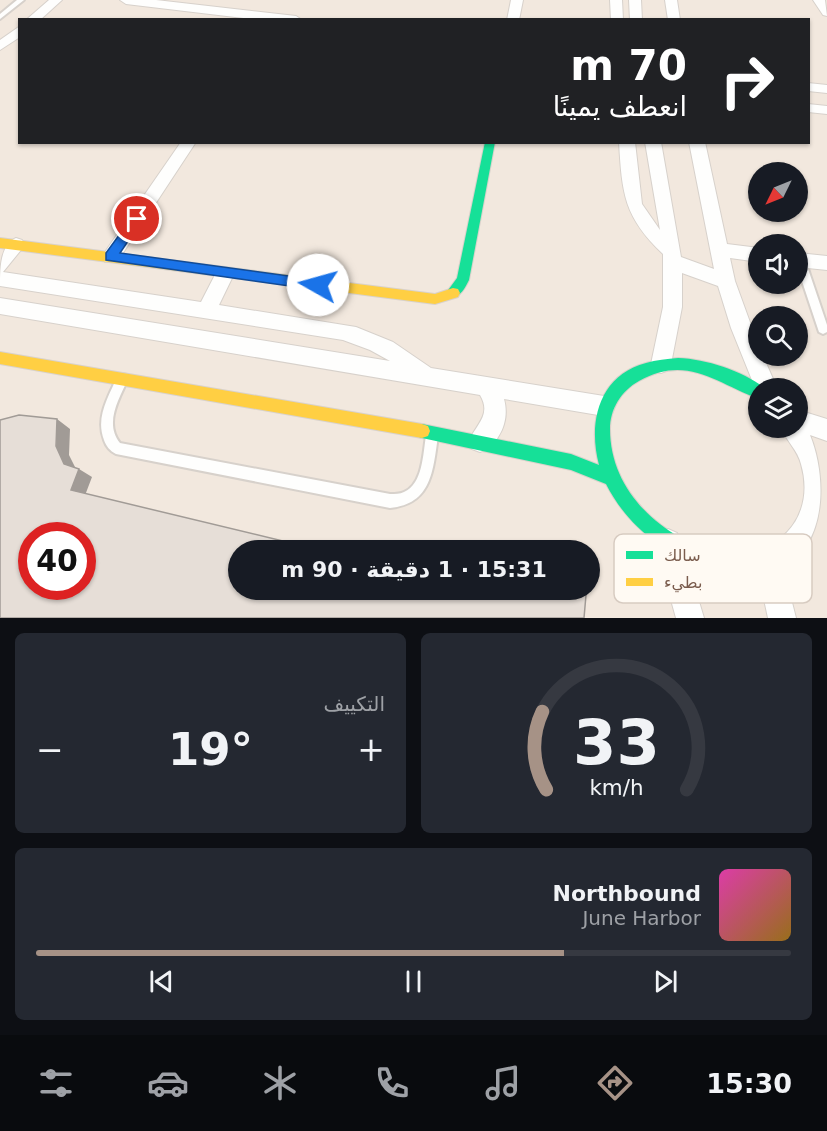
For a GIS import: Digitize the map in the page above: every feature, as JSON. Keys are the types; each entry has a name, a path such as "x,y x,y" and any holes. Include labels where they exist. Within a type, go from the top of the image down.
{"street":[{"path":"34,18 56,0"},
{"path":"126,0 277,15"},
{"path":"513,18 517,0"},
{"path":"615,0 617,18"},
{"path":"634,0 636,18"},
{"path":"670,0 674,18"},
{"path":"819,0 827,12"},
{"path":"0,46 18,32"},
{"path":"810,87 827,88"},
{"path":"810,108 827,110"},
{"path":"111,257 188,144"},
{"path":"0,266 8,244 225,274 435,299 453,294 463,280 490,144"},
{"path":"627,144 631,201 646,229 673,257 726,280"},
{"path":"653,144 673,257 675,308 661,364"},
{"path":"697,144 726,280 741,328 762,378"},
{"path":"720,250 748,254"},
{"path":"808,261 827,263"},
{"path":"207,310 225,274"},
{"path":"0,279 207,310 374,340 392,349 426,376"},
{"path":"0,306 604,406"},
{"path":"0,358 480,441 571,462 610,478"},
{"path":"659,534 634,513 610,478 602,452 600,428 604,406 621,381 644,367 674,362 707,365 748,384"},
{"path":"480,441 489,434 497,414 496,404 485,386"},
{"path":"808,423 827,430"},
{"path":"798,438 813,461 818,495 819,527"},
{"path":"686,603 690,618"},
{"path":"778,603 782,618"}],"lane":[{"path":"0,17 21,0"},
{"path":"808,286 823,329"},
{"path":"122,379 106,417 105,426 110,442 116,448 390,501 401,501 419,491 424,481 433,432"}],"shaded area":[{"path":"0,0 827,0 827,618 0,618"}],"building":[{"path":"19,415 57,419 56,446 64,464 79,469 71,490 278,540 228,540 228,600 586,600 584,618 0,618 0,420"}],"traffic: fast":[{"path":"453,293 463,280 490,144"},
{"path":"659,534 640,519 622,497 609,472 602,447 602,422 609,400 624,382 647,369 678,364 710,369 748,386"},
{"path":"422,431 571,462 611,478"}],"traffic: slow":[{"path":"0,243 435,299 453,293"},
{"path":"0,358 422,431"}],"route":[{"path":"137,219 111,257 318,285"}]}
